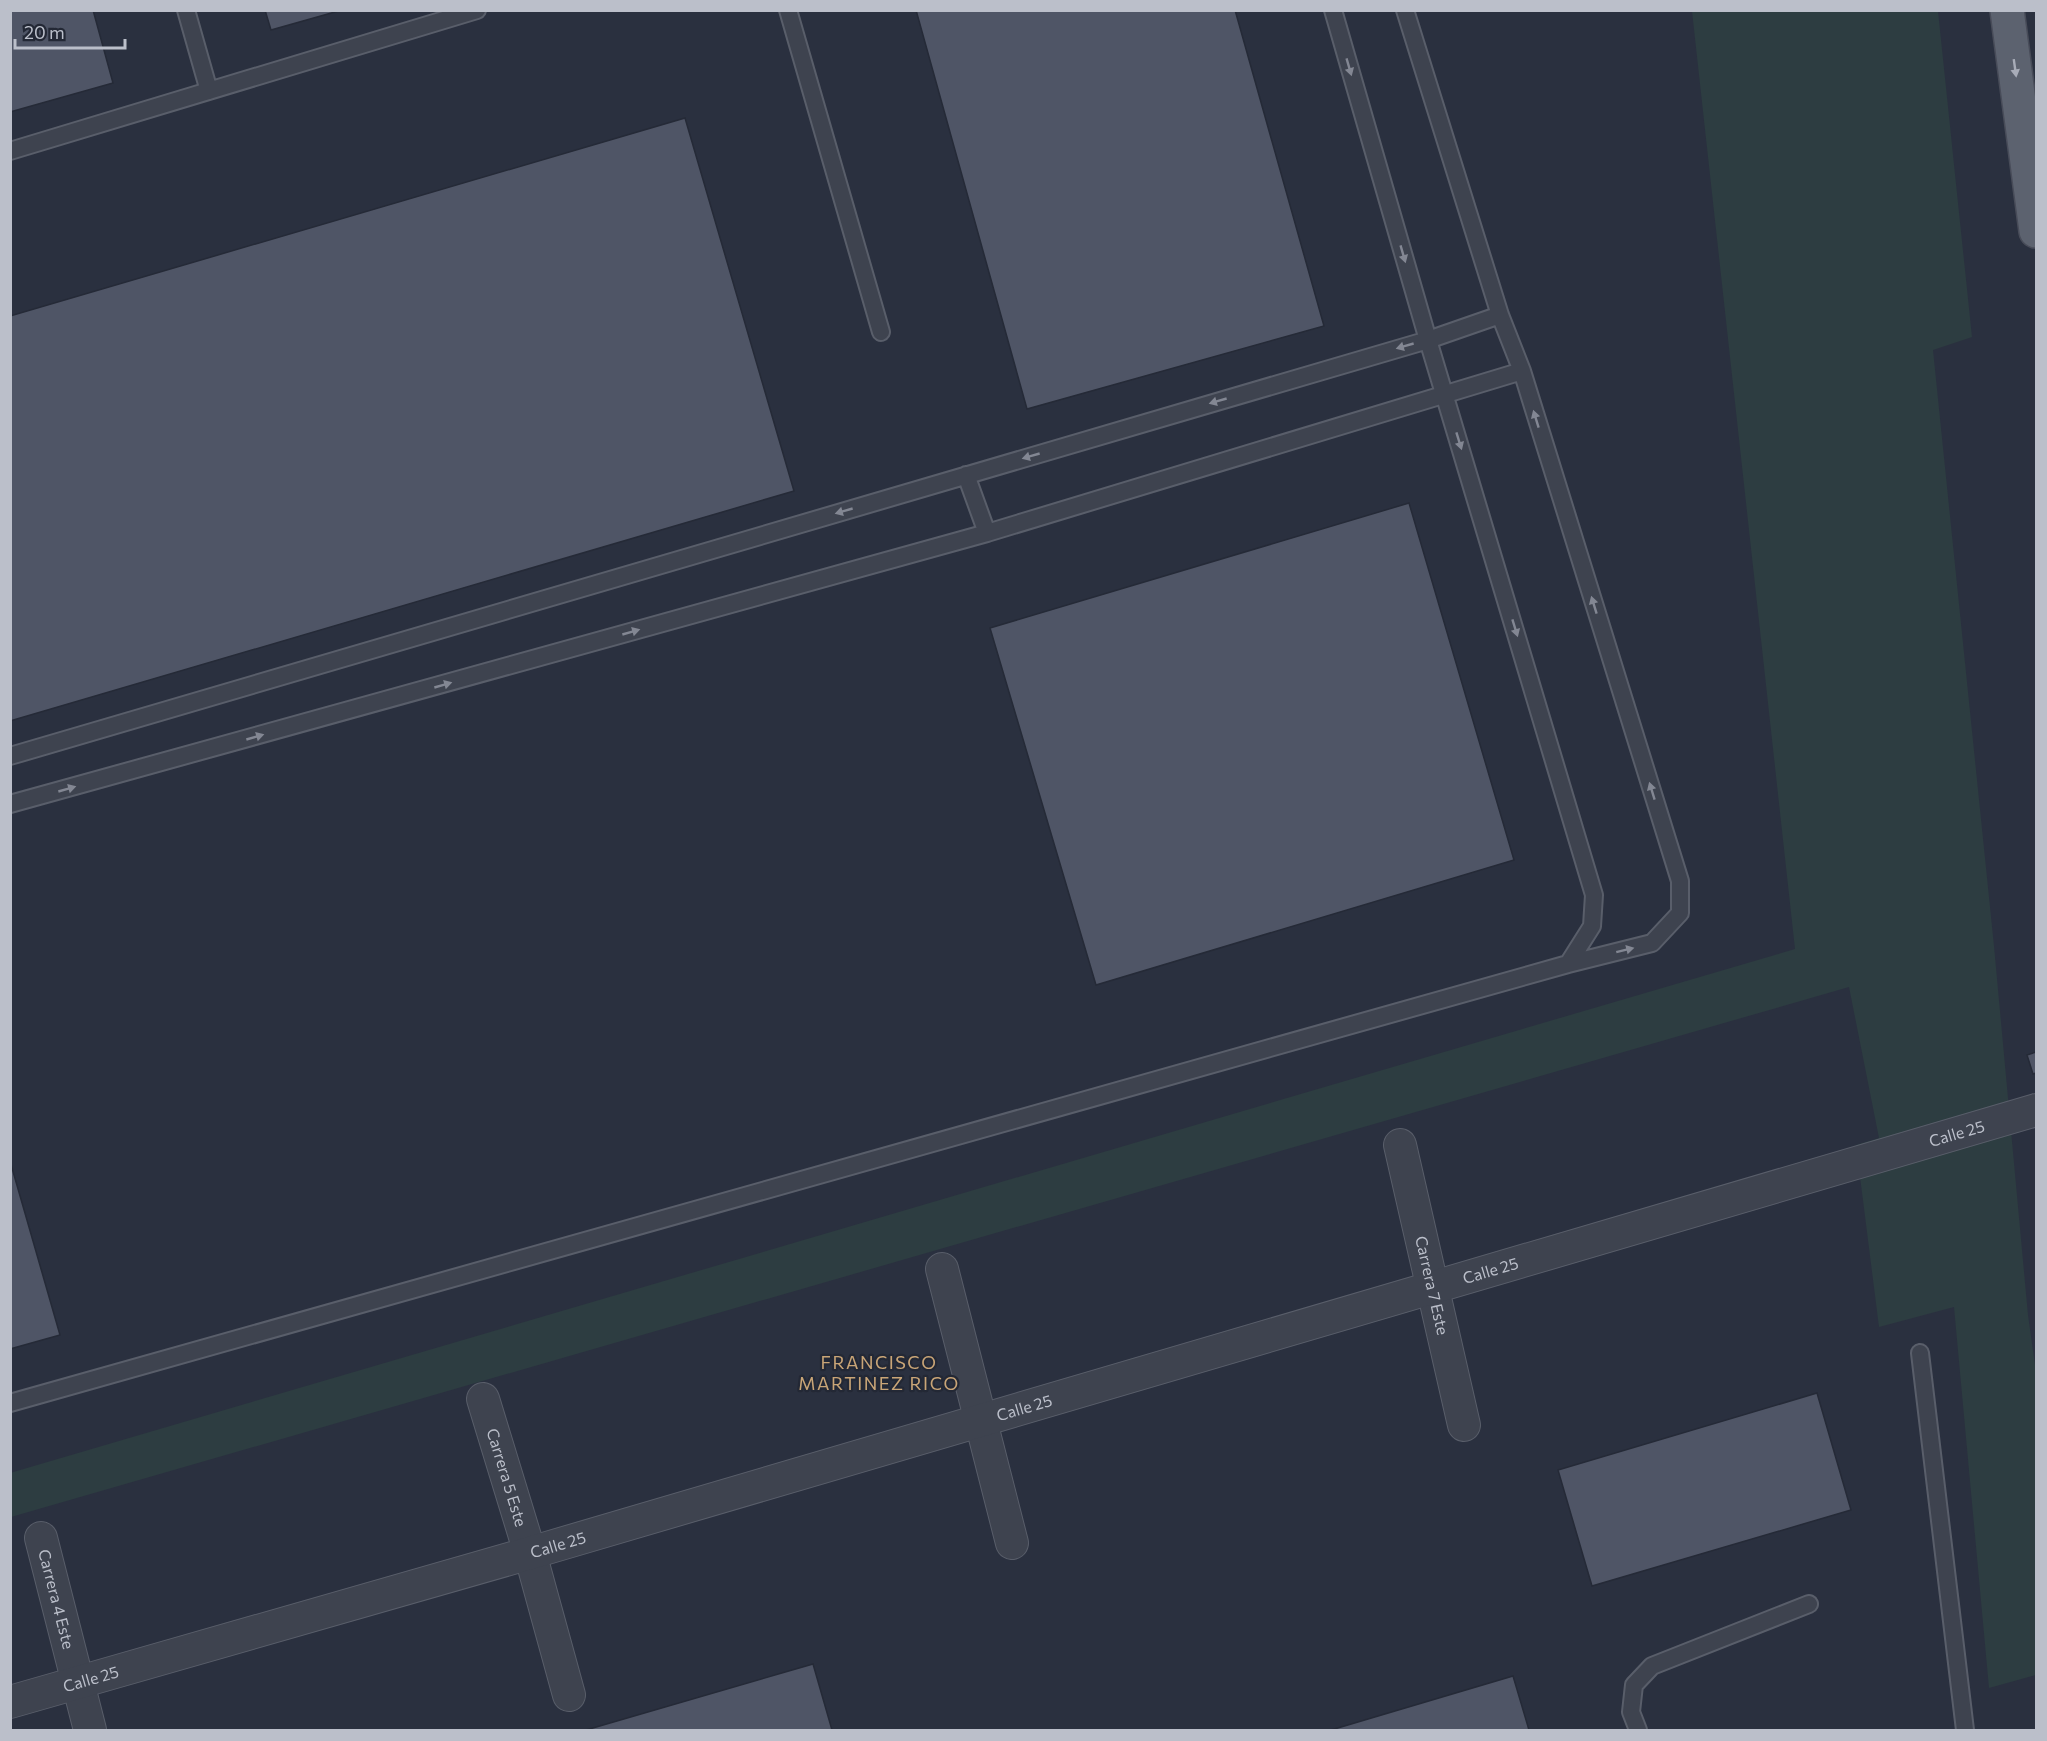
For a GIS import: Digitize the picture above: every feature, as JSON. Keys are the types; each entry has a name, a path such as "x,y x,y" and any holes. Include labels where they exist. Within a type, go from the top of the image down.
{"main road":[{"path":"2007,10 2037,231"}],"street":[{"name":"Calle 25","path":"10,1702 530,1553 2037,1110"},
{"name":"Carrera 7 Este","path":"1400,1145 1464,1425"},
{"path":"942,1269 1011,1543"},
{"name":"Carrera 5 Este","path":"483,1399 570,1695"},
{"name":"Carrera 4 Este","path":"41,1538 90,1731"}],"lane":[{"path":"186,10 209,91"},
{"path":"10,151 477,10"},
{"path":"788,10 881,332"},
{"path":"1333,10 1428,340 1594,895 1592,926 1568,963"},
{"path":"10,1403 1568,963 1652,943 1680,913 1680,881 1522,371 1500,315 1405,10"},
{"path":"10,756 1428,340 1500,315"},
{"path":"10,804 987,533 1522,371"},
{"path":"966,475 987,533"},
{"path":"1920,1353 1965,1731"},
{"path":"1638,1731 1631,1712 1634,1685 1652,1666 1809,1604"}],"shaded area":[{"path":"1692,11 1938,11 1972,337 1933,350 1994,946 2028,1315 2036,1372 2036,1675 1989,1688 1954,1307 1879,1327 1856,1145 1879,1138 1849,987 11,1517 10,1473 1795,949"}],"building":[{"path":"10,10 93,10 113,83 10,112"},
{"path":"265,10 342,10 271,30"},
{"path":"916,10 1235,10 1324,326 1027,409"},
{"path":"685,118 794,491 10,721 10,316"},
{"path":"1409,503 1514,860 1096,985 990,628"},
{"path":"2036,1052 2036,1073 2033,1074 2027,1055"},
{"path":"10,1161 60,1335 10,1349"},
{"path":"1817,1393 1851,1510 1592,1586 1558,1470"},
{"path":"813,1664 832,1730 586,1730"},
{"path":"1513,1676 1529,1730 1331,1730"}],"district":[{"name":"FRANCISCO MARTINEZ RICO","path":"879,1373"}]}
